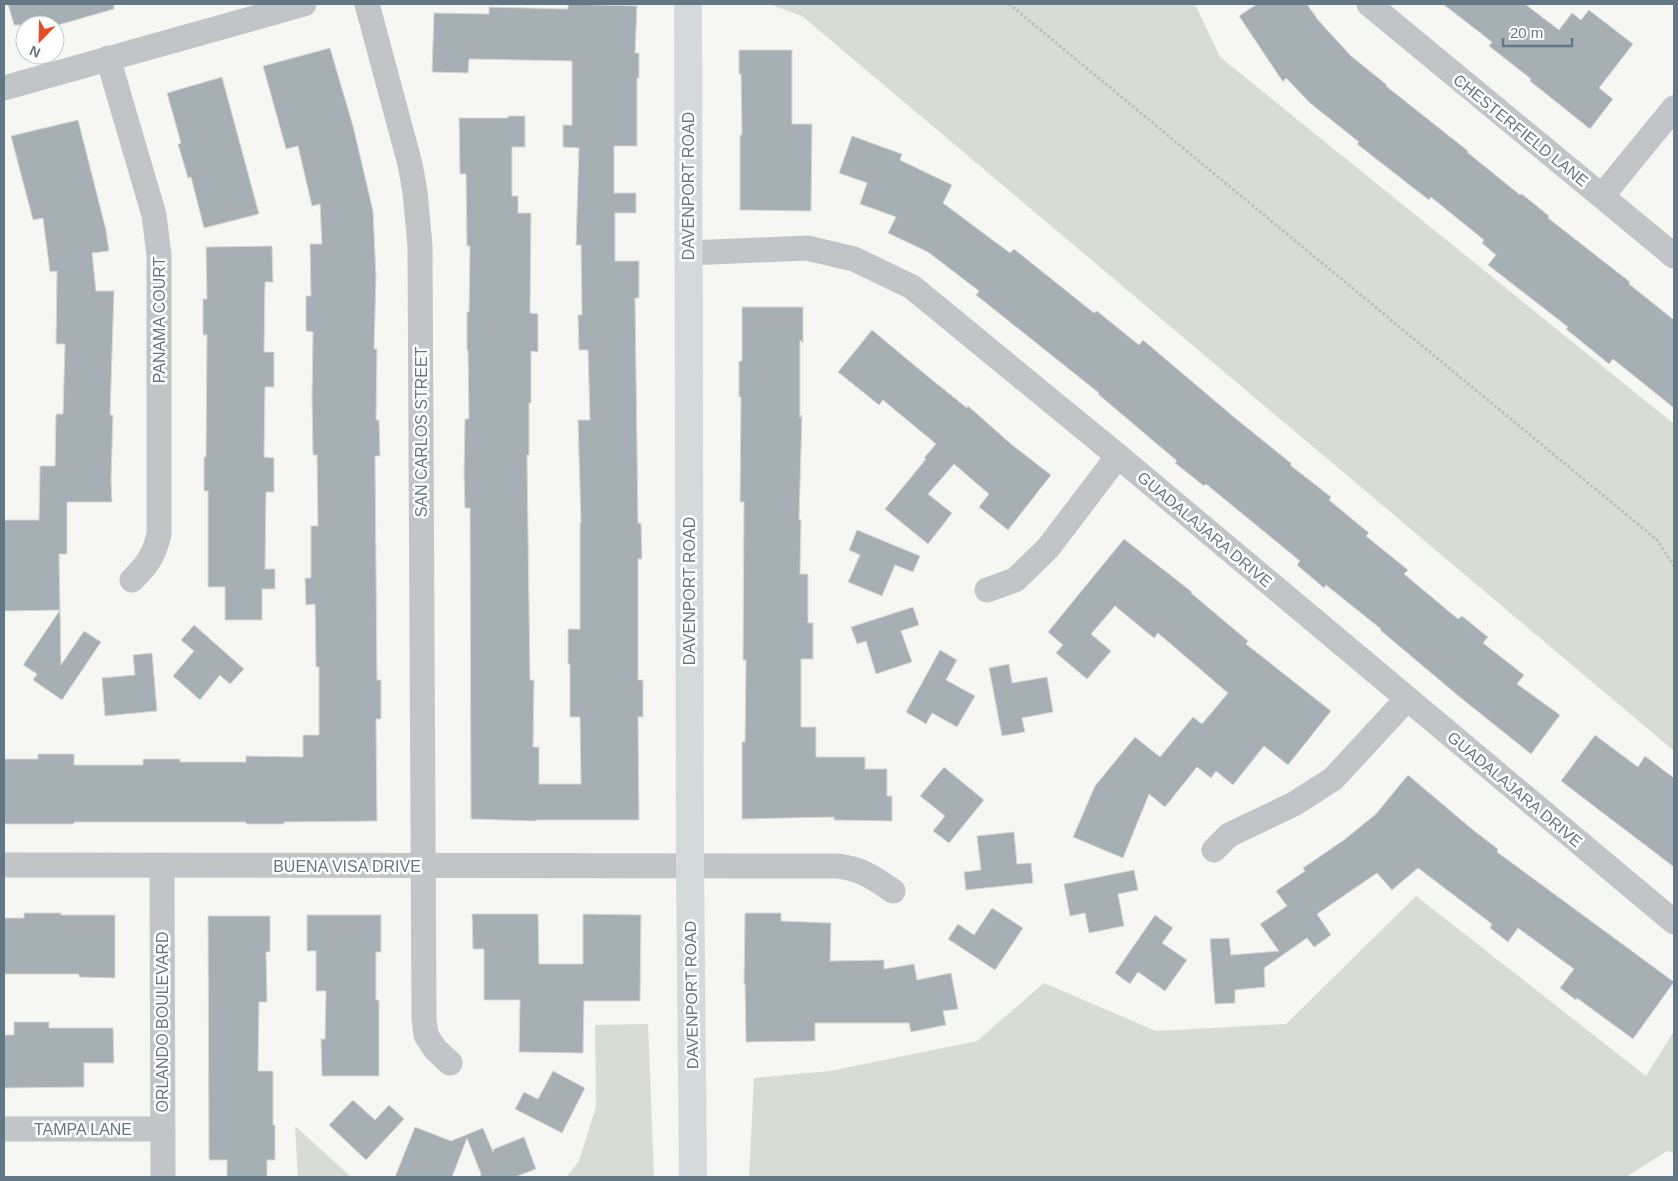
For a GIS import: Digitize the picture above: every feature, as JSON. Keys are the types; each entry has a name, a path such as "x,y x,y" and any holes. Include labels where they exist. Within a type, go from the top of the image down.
{"street":[{"path":"4,88 304,4"},
{"name":"SAN CARLOS STREET","path":"367,4 410,164 420,246 424,1019 426,1035 436,1049 450,1063"},
{"name":"DAVENPORT ROAD","path":"688,4 690,866 693,1177"},
{"name":"CHESTERFIELD LANE","path":"1369,4 1674,256"},
{"name":"PANAMA COURT","path":"108,58 154,215 159,255 159,534 155,550 148,564 132,580"},
{"path":"1602,196 1674,108"},
{"name":"GUADALAJARA DRIVE","path":"688,253 807,248 854,259 912,287 1118,456 1674,922"},
{"path":"987,590 1015,580 1048,548 1118,456"},
{"path":"1214,850 1229,835 1294,804 1333,779 1407,699"},
{"name":"BUENA VISA DRIVE","path":"4,865 837,866 854,868 870,875 893,891"},
{"name":"ORLANDO BOULEVARD","path":"162,866 163,1177"},
{"name":"TAMPA LANE","path":"4,1129 162,1129"}],"path":[{"path":"1009,4 1657,540 1674,566"}],"shaded area":[{"path":"769,4 1195,4 1220,57 1674,424 1674,751 802,16"},
{"path":"1416,896 1646,1076 1674,1031 1674,1153 1667,1151 1626,1177 749,1177 754,1078 830,1071 977,1041 1044,983 1156,1031 1286,1024"},
{"path":"648,1024 654,1177 567,1177 579,1161 596,1107 595,1025"},
{"path":"295,1126 351,1177 298,1177"}],"building":[{"path":"8,4 114,4 114,9 65,23 65,15 15,15 14,25"},
{"path":"568,4 637,6 635,53 639,53 639,78 637,78 637,146 614,146 614,193 636,193 636,213 615,213 615,261 639,261 639,298 635,298 638,523 641,523 642,559 638,559 638,680 643,680 643,717 638,717 639,820 536,821 471,819 470,508 465,508 464,473 465,419 469,419 467,312 469,312 470,246 467,246 466,174 460,174 459,118 525,116 525,147 512,147 512,196 518,196 518,213 531,213 530,313 538,314 538,352 531,351 529,455 527,455 530,680 534,680 533,747 539,747 539,784 581,784 580,717 570,717 570,664 568,664 568,629 580,629 581,523 578,420 590,420 588,350 579,350 578,315 582,315 581,245 576,245 579,148 563,147 563,125 572,125 572,61 469,59 468,73 432,72 434,13 489,14 489,7 568,9"},
{"path":"1257,4 1307,4 1318,20 1351,56 1520,195 1522,194 1549,216 1548,218 1630,282 1629,284 1674,320 1674,408 1613,359 1609,364 1566,329 1568,327 1488,265 1496,255 1482,243 1484,240 1431,197 1429,200 1357,144 1359,142 1310,103 1286,78 1283,82 1239,16"},
{"path":"1443,4 1525,4 1559,30 1572,13 1581,20 1589,10 1633,44 1599,88 1613,99 1590,129 1489,46 1492,42"},
{"path":"330,48 353,126 373,211 376,276 374,349 377,349 376,420 379,420 380,456 375,456 377,680 381,680 381,719 376,719 377,821 284,822 284,824 246,824 246,822 74,822 74,824 4,824 4,759 38,759 38,754 74,754 74,765 143,765 143,759 180,759 180,762 246,762 246,756 303,757 303,735 319,735 319,667 316,667 315,604 306,605 305,578 311,578 311,526 318,526 317,455 313,455 313,332 306,331 306,296 311,296 310,244 322,244 320,204 312,206 298,146 286,149 263,66"},
{"path":"739,50 792,50 792,124 812,124 811,211 740,210 740,135 742,135"},
{"path":"222,77 259,214 204,228 191,177 188,178 178,144 181,143 167,93"},
{"path":"78,120 106,230 109,251 92,253 96,291 114,291 110,415 113,415 112,502 67,502 67,554 59,554 61,665 84,631 101,642 62,700 33,680 37,674 23,665 60,610 4,611 4,520 39,520 40,466 55,466 56,414 63,414 65,344 56,344 57,271 50,272 43,218 33,220 11,136"},
{"path":"852,136 902,154 900,160 952,185 943,203 1010,253 1014,249 1094,313 1097,311 1139,345 1143,340 1292,464 1290,465 1331,497 1329,500 1369,533 1366,536 1408,570 1404,574 1458,619 1462,616 1488,637 1483,643 1524,675 1517,684 1560,715 1531,754 1461,698 1381,629 1326,585 1324,588 1297,565 1300,561 1206,484 1204,486 1175,463 1177,461 1099,393 976,295 979,291 928,252 888,233 896,217 860,204 867,183 839,173"},
{"path":"272,246 273,282 265,282 264,352 274,352 274,387 265,387 264,457 274,458 274,492 266,492 265,569 275,569 275,589 262,589 262,620 225,620 225,587 208,587 208,491 204,491 207,335 203,335 203,299 207,299 206,247"},
{"path":"742,307 803,307 803,343 800,340 800,418 802,415 799,520 801,520 800,574 808,574 808,623 813,623 813,659 801,659 801,727 816,727 816,757 865,757 865,769 887,769 887,796 892,796 892,821 834,820 834,817 742,819 742,742 745,742 746,660 743,660 744,502 740,502 741,397 739,397 739,361 742,361"},
{"path":"872,330 1051,475 1008,530 979,507 989,494 954,464 928,494 952,513 928,544 885,509 936,444 883,400 879,405 838,372"},
{"path":"857,530 920,556 913,572 895,565 882,596 848,582 860,555 849,550"},
{"path":"1124,539 1192,592 1248,641 1246,644 1331,711 1288,765 1264,746 1233,785 1216,771 1211,778 1197,767 1165,807 1149,794 1123,858 1073,837 1095,786 1135,737 1160,757 1193,717 1202,724 1228,693 1158,633 1154,638 1115,606 1091,634 1111,651 1087,679 1056,653 1063,645 1048,632"},
{"path":"913,607 919,625 901,631 912,662 876,674 866,641 857,644 851,627"},
{"path":"194,625 244,669 230,684 220,675 200,700 173,676 194,651 181,640"},
{"path":"940,650 957,660 946,680 975,696 957,727 932,713 926,724 906,712"},
{"path":"152,653 157,711 105,716 102,678 135,675 133,655"},
{"path":"1009,664 1012,683 1047,677 1053,712 1022,718 1025,732 1002,736 989,668"},
{"path":"1595,735 1638,767 1645,756 1674,778 1674,867 1561,781"},
{"path":"944,767 984,800 949,843 933,831 945,816 920,796"},
{"path":"1408,775 1498,849 1497,852 1674,982 1633,1039 1577,998 1576,1000 1560,988 1574,969 1518,928 1508,942 1490,928 1492,924 1418,868 1392,890 1377,873 1317,914 1331,935 1314,947 1307,938 1264,968 1265,987 1235,990 1235,1003 1215,1004 1210,939 1229,938 1231,955 1279,951 1260,924 1287,906 1276,891 1305,871 1303,868 1344,840 1376,814"},
{"path":"1014,832 1017,864 1031,863 1033,883 966,890 964,872 981,870 977,836"},
{"path":"1134,870 1138,890 1118,894 1124,926 1089,933 1085,913 1070,916 1064,884"},
{"path":"992,908 1023,928 995,970 948,939 958,924 974,935"},
{"path":"24,913 115,915 115,978 79,977 79,974 4,974 4,918 24,918"},
{"path":"745,913 781,913 781,921 831,923 830,961 884,960 884,969 914,964 917,980 951,973 958,1009 943,1011 946,1025 911,1032 909,1023 815,1023 815,1041 746,1042 744,984"},
{"path":"472,914 538,914 539,964 583,964 583,914 641,915 640,1001 584,1001 583,1053 519,1052 520,1000 484,1000 484,949 473,949"},
{"path":"307,915 381,915 381,952 376,952 376,1000 379,1000 379,1076 322,1076 321,1039 325,1039 326,991 316,991 316,951 307,951"},
{"path":"1155,915 1173,928 1162,943 1187,960 1165,991 1138,972 1130,984 1115,973"},
{"path":"208,916 270,916 270,952 266,952 267,1002 259,1002 258,1071 273,1071 275,1160 267,1160 267,1177 227,1177 227,1160 209,1160"},
{"path":"14,1022 49,1022 49,1028 113,1028 114,1063 84,1063 84,1087 4,1088 4,1035 14,1035"},
{"path":"553,1071 585,1088 562,1133 515,1109 524,1092 538,1099"},
{"path":"353,1100 375,1120 389,1105 404,1119 366,1160 329,1125"},
{"path":"415,1127 451,1141 483,1128 493,1152 494,1149 524,1137 536,1169 515,1177 480,1177 481,1174 467,1138 452,1177 395,1177"}]}
